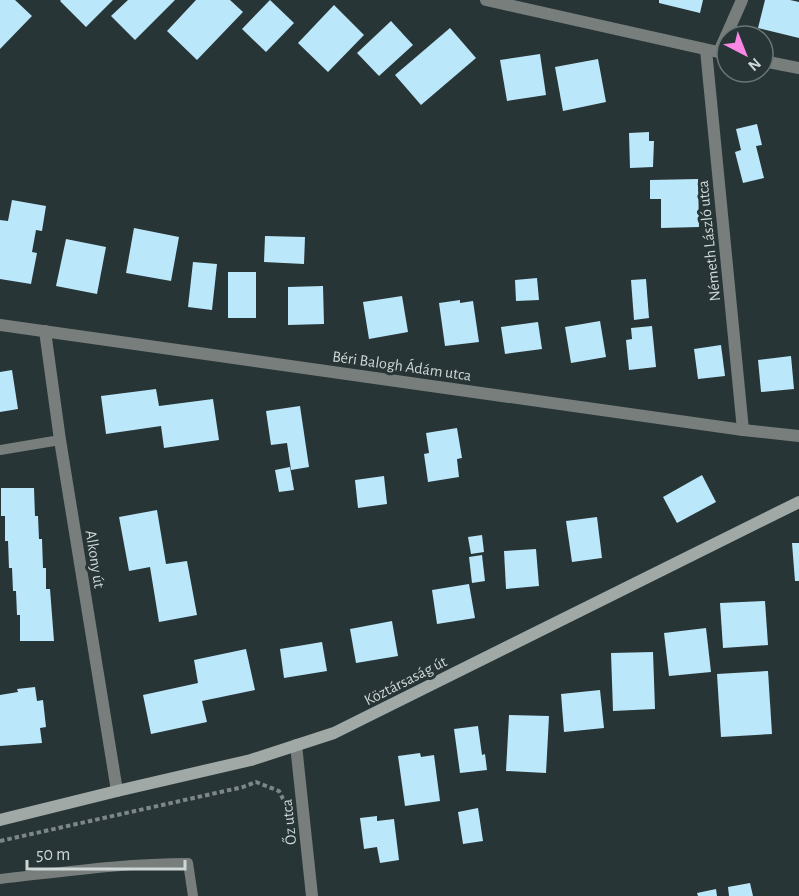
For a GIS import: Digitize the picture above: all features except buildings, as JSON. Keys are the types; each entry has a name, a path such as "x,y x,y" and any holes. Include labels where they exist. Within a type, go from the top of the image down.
{"main road":[{"name":"Köztársaság út","path":"0,820 251,760 334,733 799,502"}],"street":[{"path":"486,0 715,52"},
{"path":"730,24 742,0"},
{"path":"775,63 799,68"},
{"name":"Németh László utca","path":"719,84 743,430"},
{"name":"Béri Balogh Ádám utca","path":"0,325 799,436"},
{"name":"Alkony út","path":"45,331 60,440 117,791"},
{"name":"Őz utca","path":"296,746 312,896"}],"lane":[{"path":"0,450 60,440"},
{"path":"0,879 114,865 188,863 193,896"}],"path":[{"path":"0,841 243,787 256,782 279,791 286,805"}]}
